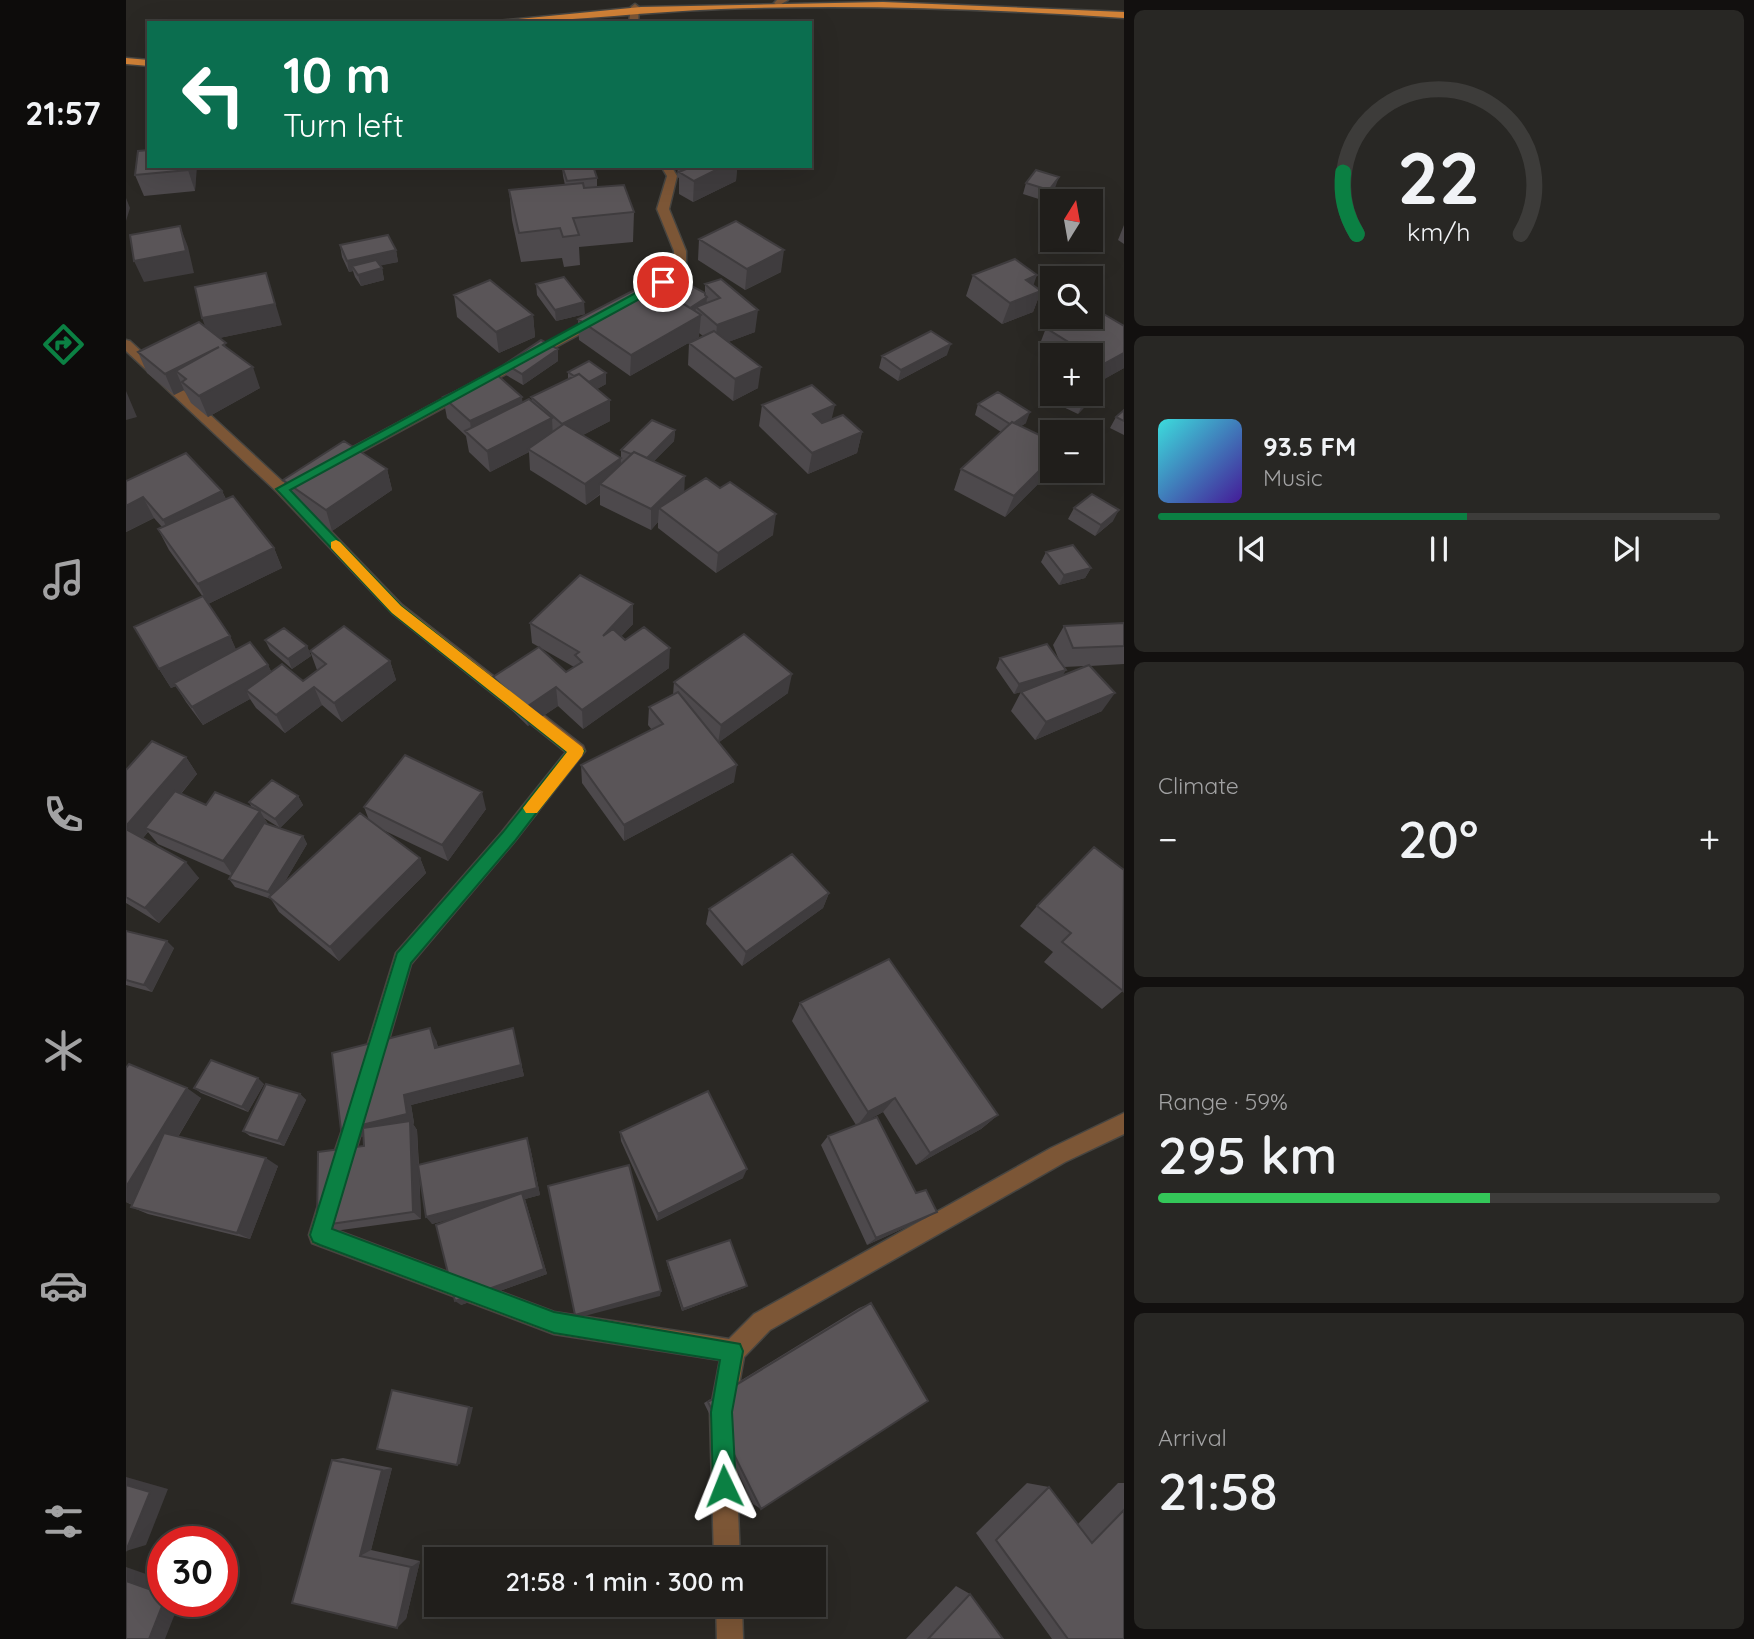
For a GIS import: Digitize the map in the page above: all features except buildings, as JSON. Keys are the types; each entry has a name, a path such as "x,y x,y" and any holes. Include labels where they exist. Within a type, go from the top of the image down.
{"main road":[{"path":"500,21 635,7 781,1 975,5 1124,15"},
{"path":"126,61 147,63"}],"street":[{"path":"633,21 635,7"},
{"path":"636,298 663,282 680,265 680,251 663,209 672,176 667,168"},
{"path":"282,489 614,310"},
{"path":"126,344 282,489 397,609 577,751 508,837 403,959 368,1077"},
{"path":"360,1104 320,1235 554,1323 733,1351"},
{"path":"727,1547 722,1412 733,1351 762,1322 1058,1155 1124,1123"},
{"path":"729,1617 730,1639"}],"slow traffic":[{"path":"336,545 397,609 577,751 531,808"}],"route":[{"path":"663,282 282,489 397,609 577,751 508,837 403,959 320,1235 554,1323 733,1351 722,1412 724,1486"}]}
